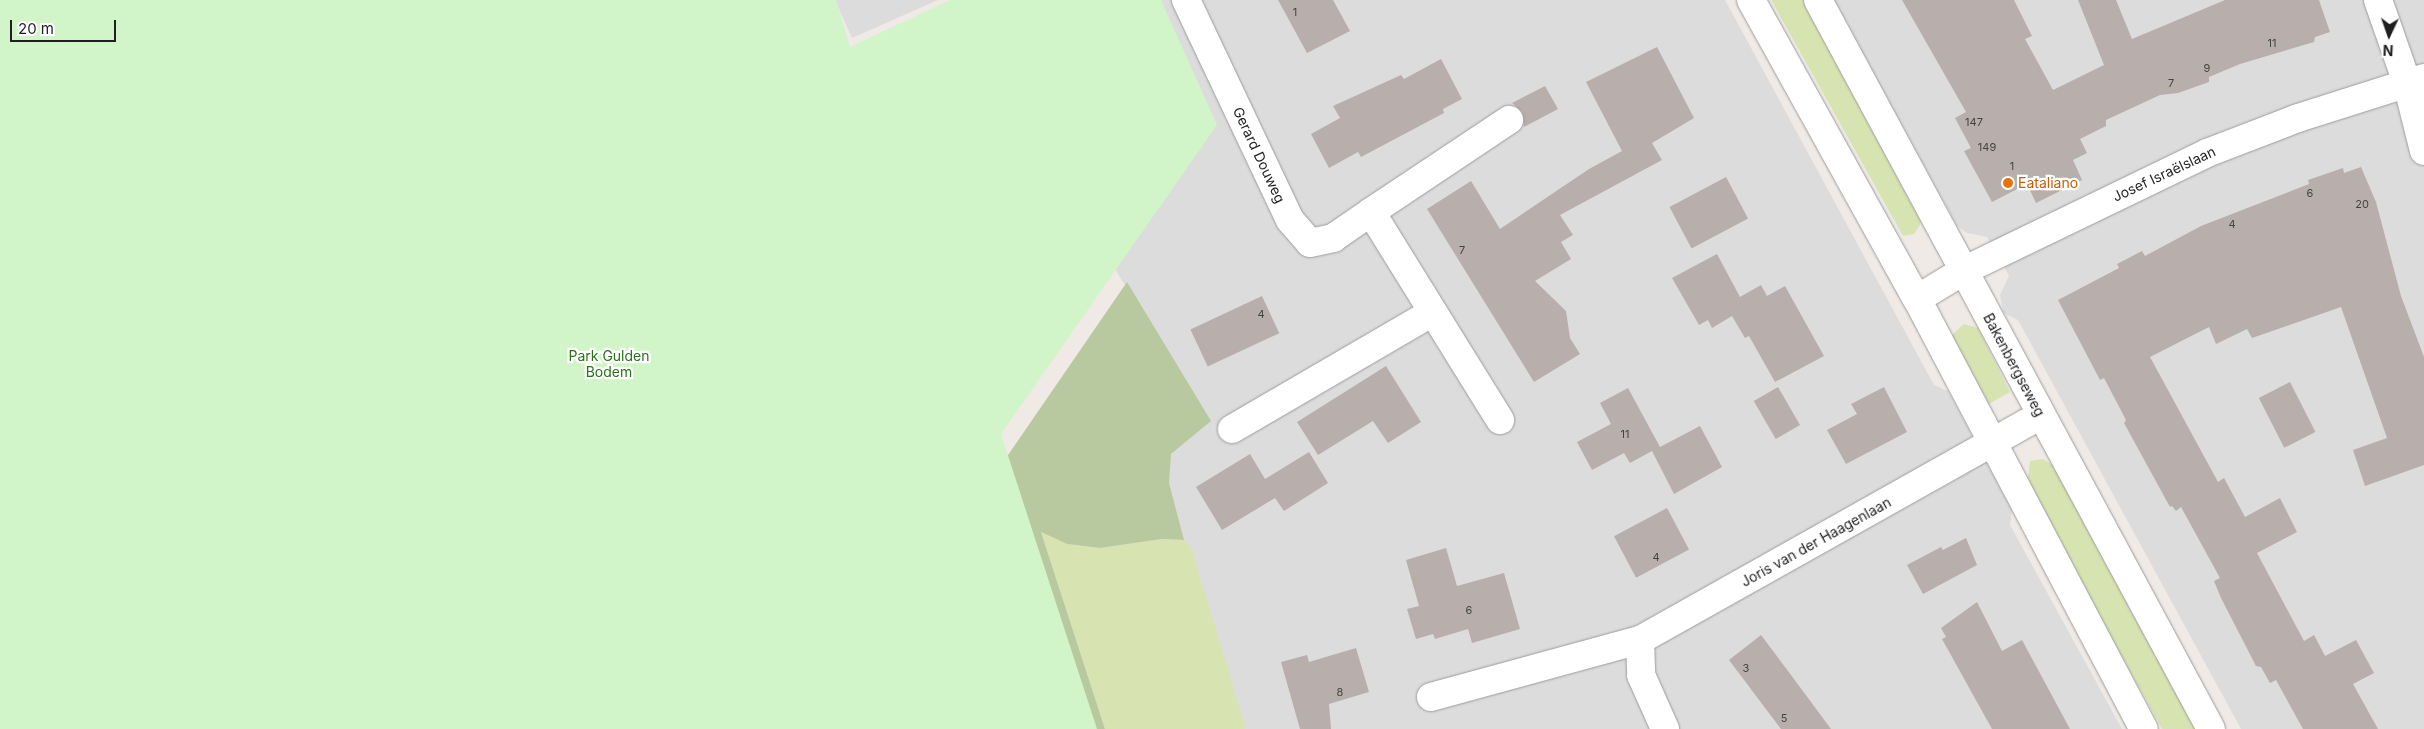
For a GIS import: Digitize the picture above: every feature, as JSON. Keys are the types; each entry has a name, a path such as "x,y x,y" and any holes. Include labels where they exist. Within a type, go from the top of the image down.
{"street":[{"name":"Gerard Douweg","path":"1186,0 1290,220 1310,243 1333,238 1509,120"},
{"path":"1751,0 1917,299 2144,729"},
{"name":"Bakenbergseweg","path":"1818,0 2211,729"},
{"path":"2378,0 2415,80 2424,151"},
{"name":"Josef Israëlslaan","path":"1917,299 1963,271 2207,153 2298,118 2415,80"},
{"path":"1371,212 1431,312 1500,420"},
{"path":"1232,429 1431,312"},
{"name":"Joris van der Haagenlaan","path":"1431,697 1640,640 2041,415"},
{"path":"1640,640 1641,675 1665,729"}],"shaded area":[{"path":"835,0 938,0 852,38"},
{"path":"1161,0 1725,0 1934,385 1948,391 2012,509 2010,525 2122,729 1238,729 1155,453 1204,418 1114,267"},
{"path":"1834,0 2424,0 2424,729 2241,729 2018,320 2004,313 2000,295 2009,276 1987,237 1967,233 1957,226"}],"green space":[{"name":"Park Gulden Bodem","path":"0,0 836,0 850,47 950,0 1161,0 1217,125 1001,434 1097,729 0,729"},
{"path":"1771,0 1805,0 1922,212 1920,225 1914,234 1903,236"},
{"path":"1127,282 1211,421 1171,454 1169,483 1184,540 1162,539 1100,548 1067,544 1041,532 1105,729 1091,729 1006,458"},
{"path":"1964,324 1978,328 2010,392 1987,405 1953,348 1953,334"},
{"path":"2043,459 2061,470 2199,729 2162,729 2027,486 2030,461"},
{"path":"1041,532 1067,544 1100,548 1162,539 1184,540 1191,547 1246,729 1105,729"}],"building":[{"path":"1278,0 1333,0 1350,31 1307,53"},
{"path":"1902,0 2014,0 2032,36 2025,39 2053,90 2104,65 2078,0 2116,0 2132,39 2225,0 2319,0 2330,32 2315,37 2314,42 2240,64 2209,77 2209,82 2178,93 2160,95 2106,120 2106,126 2080,139 2087,153 2073,160 2082,180 2036,203 2027,184 1992,202 1964,151 1971,148 1955,118 1966,112"},
{"path":"1657,47 1694,118 1652,143 1662,160 1560,215 1573,235 1561,242 1571,259 1535,281 1566,311 1570,338 1580,354 1534,382 1427,209 1471,181 1500,229 1589,169 1622,151 1586,82"},
{"path":"1441,59 1462,99 1443,109 1444,113 1361,157 1358,152 1329,168 1311,134 1340,118 1333,106 1401,75 1404,79"},
{"path":"1545,86 1558,109 1524,127 1522,112 1512,103"},
{"path":"2361,167 2376,202 2401,296 2424,357 2424,465 2365,486 2353,450 2387,438 2341,307 2252,338 2247,329 2216,344 2209,327 2150,357 2218,482 2224,478 2245,517 2280,498 2297,532 2257,553 2304,641 2314,635 2325,656 2356,640 2374,673 2353,684 2378,729 2303,729 2276,680 2270,683 2261,667 2256,666 2214,581 2220,578 2181,507 2176,511 2172,506 2170,507 2124,423 2126,420 2104,378 2100,380 2058,300 2119,268 2117,264 2142,251 2145,256 2201,226 2309,184 2308,180 2343,168 2344,173"},
{"path":"1726,177 1748,218 1692,249 1669,207"},
{"path":"1717,254 1740,297 1761,285 1767,296 1785,286 1824,356 1775,382 1749,336 1745,338 1732,316 1712,328 1708,320 1699,325 1672,278"},
{"path":"1262,296 1279,333 1208,367 1190,329"},
{"path":"1386,366 1421,422 1388,443 1373,421 1318,455 1297,422"},
{"path":"2290,382 2315,432 2284,448 2259,398"},
{"path":"1778,387 1800,425 1776,439 1754,401"},
{"path":"1884,387 1907,432 1846,464 1827,430 1857,414 1851,404"},
{"path":"1628,388 1660,447 1700,426 1722,467 1674,494 1652,451 1630,463 1624,453 1592,470 1577,442 1611,424 1600,403"},
{"path":"1309,452 1328,483 1284,511 1275,498 1222,530 1196,487 1250,454 1265,479"},
{"path":"1667,508 1689,549 1636,578 1614,536"},
{"path":"1966,538 1977,565 1923,594 1907,565 1941,547 1943,550"},
{"path":"1446,548 1457,586 1504,573 1520,629 1472,643 1468,629 1435,639 1433,634 1416,639 1407,609 1419,606 1406,560"},
{"path":"1977,602 2002,651 2022,640 2070,729 1992,729 1942,639 1946,637 1941,628"},
{"path":"1761,635 1831,729 1781,729 1729,660"},
{"path":"1356,648 1369,692 1329,704 1331,729 1300,729 1281,662 1307,655 1309,662"}],"place":[{"name":"Eataliano","path":"2008,183"}]}
